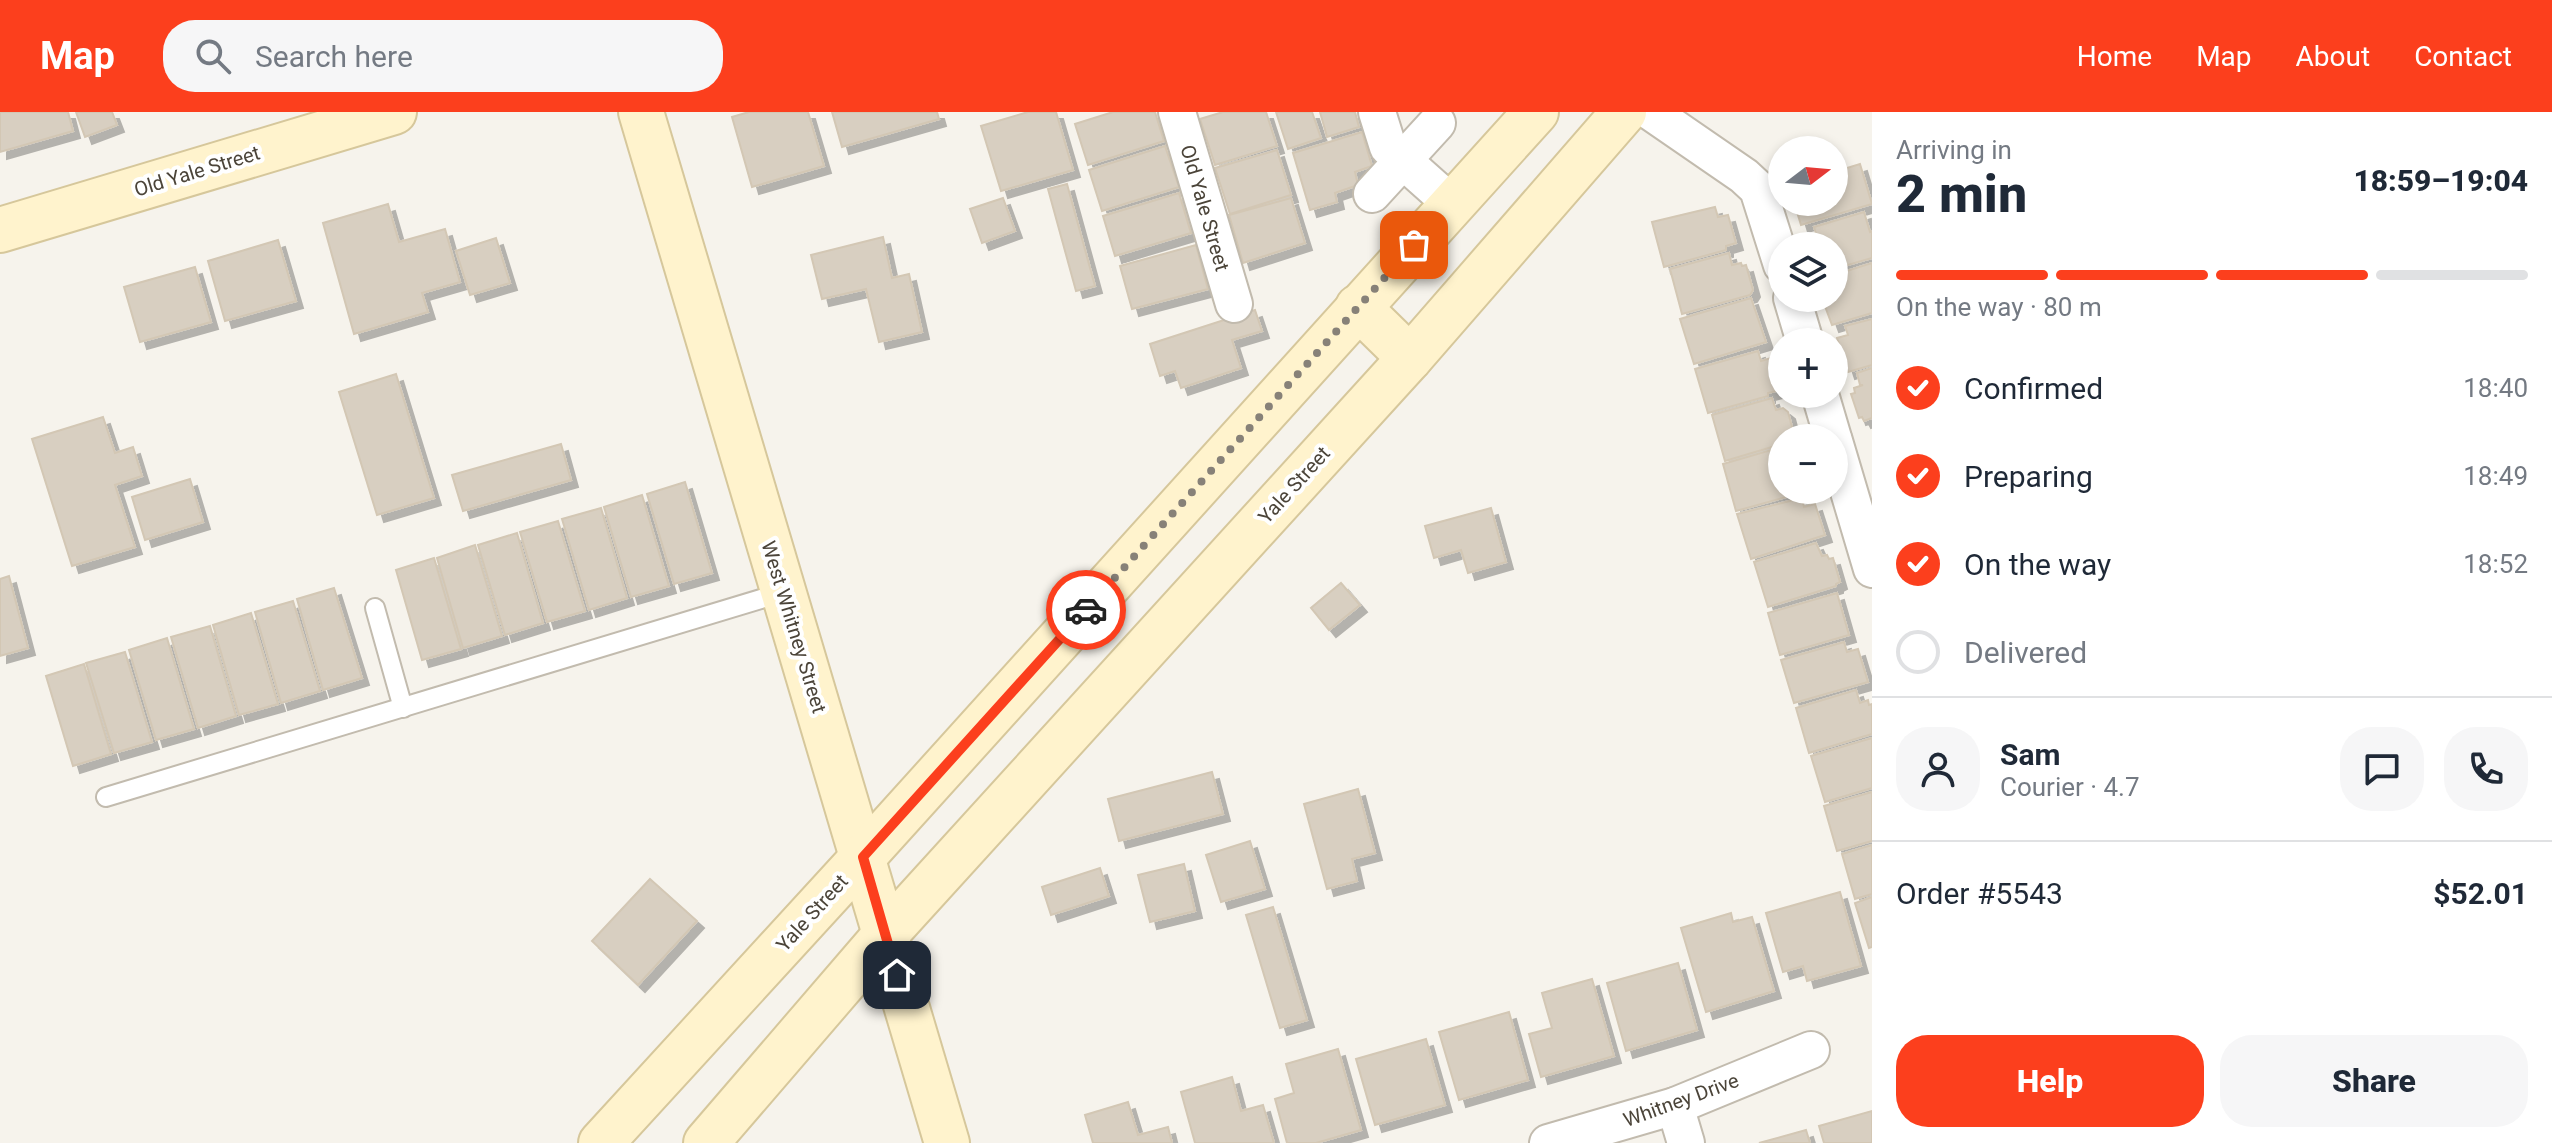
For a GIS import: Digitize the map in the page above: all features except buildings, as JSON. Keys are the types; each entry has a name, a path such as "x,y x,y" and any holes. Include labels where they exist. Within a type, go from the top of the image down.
{"main road":[{"name":"Old Yale Street","path":"0,230 351,118 394,112"},
{"name":"West Whitney Street","path":"641,112 947,1143"},
{"name":"Yale Street","path":"601,1143 1536,112"},
{"name":"Yale Street","path":"706,1143 885,935 1410,358 1624,112"},
{"path":"1358,307 1410,358"}],"street":[{"name":"Old Yale Street","path":"1177,112 1234,304"},
{"path":"1377,112 1388,147 1452,204"},
{"path":"1651,112 1758,189 1772,232"},
{"path":"1372,194 1437,123"},
{"path":"1848,487 1872,569"},
{"name":"Whitney Drive","path":"1548,1143 1675,1106 1811,1050"},
{"path":"1675,1106 1686,1143"}],"lane":[{"path":"106,797 784,592"},
{"path":"375,608 403,708"}],"way so far":[{"path":"1086,610 1414,245"}],"route":[{"path":"897,975 863,857 1086,610"}]}
